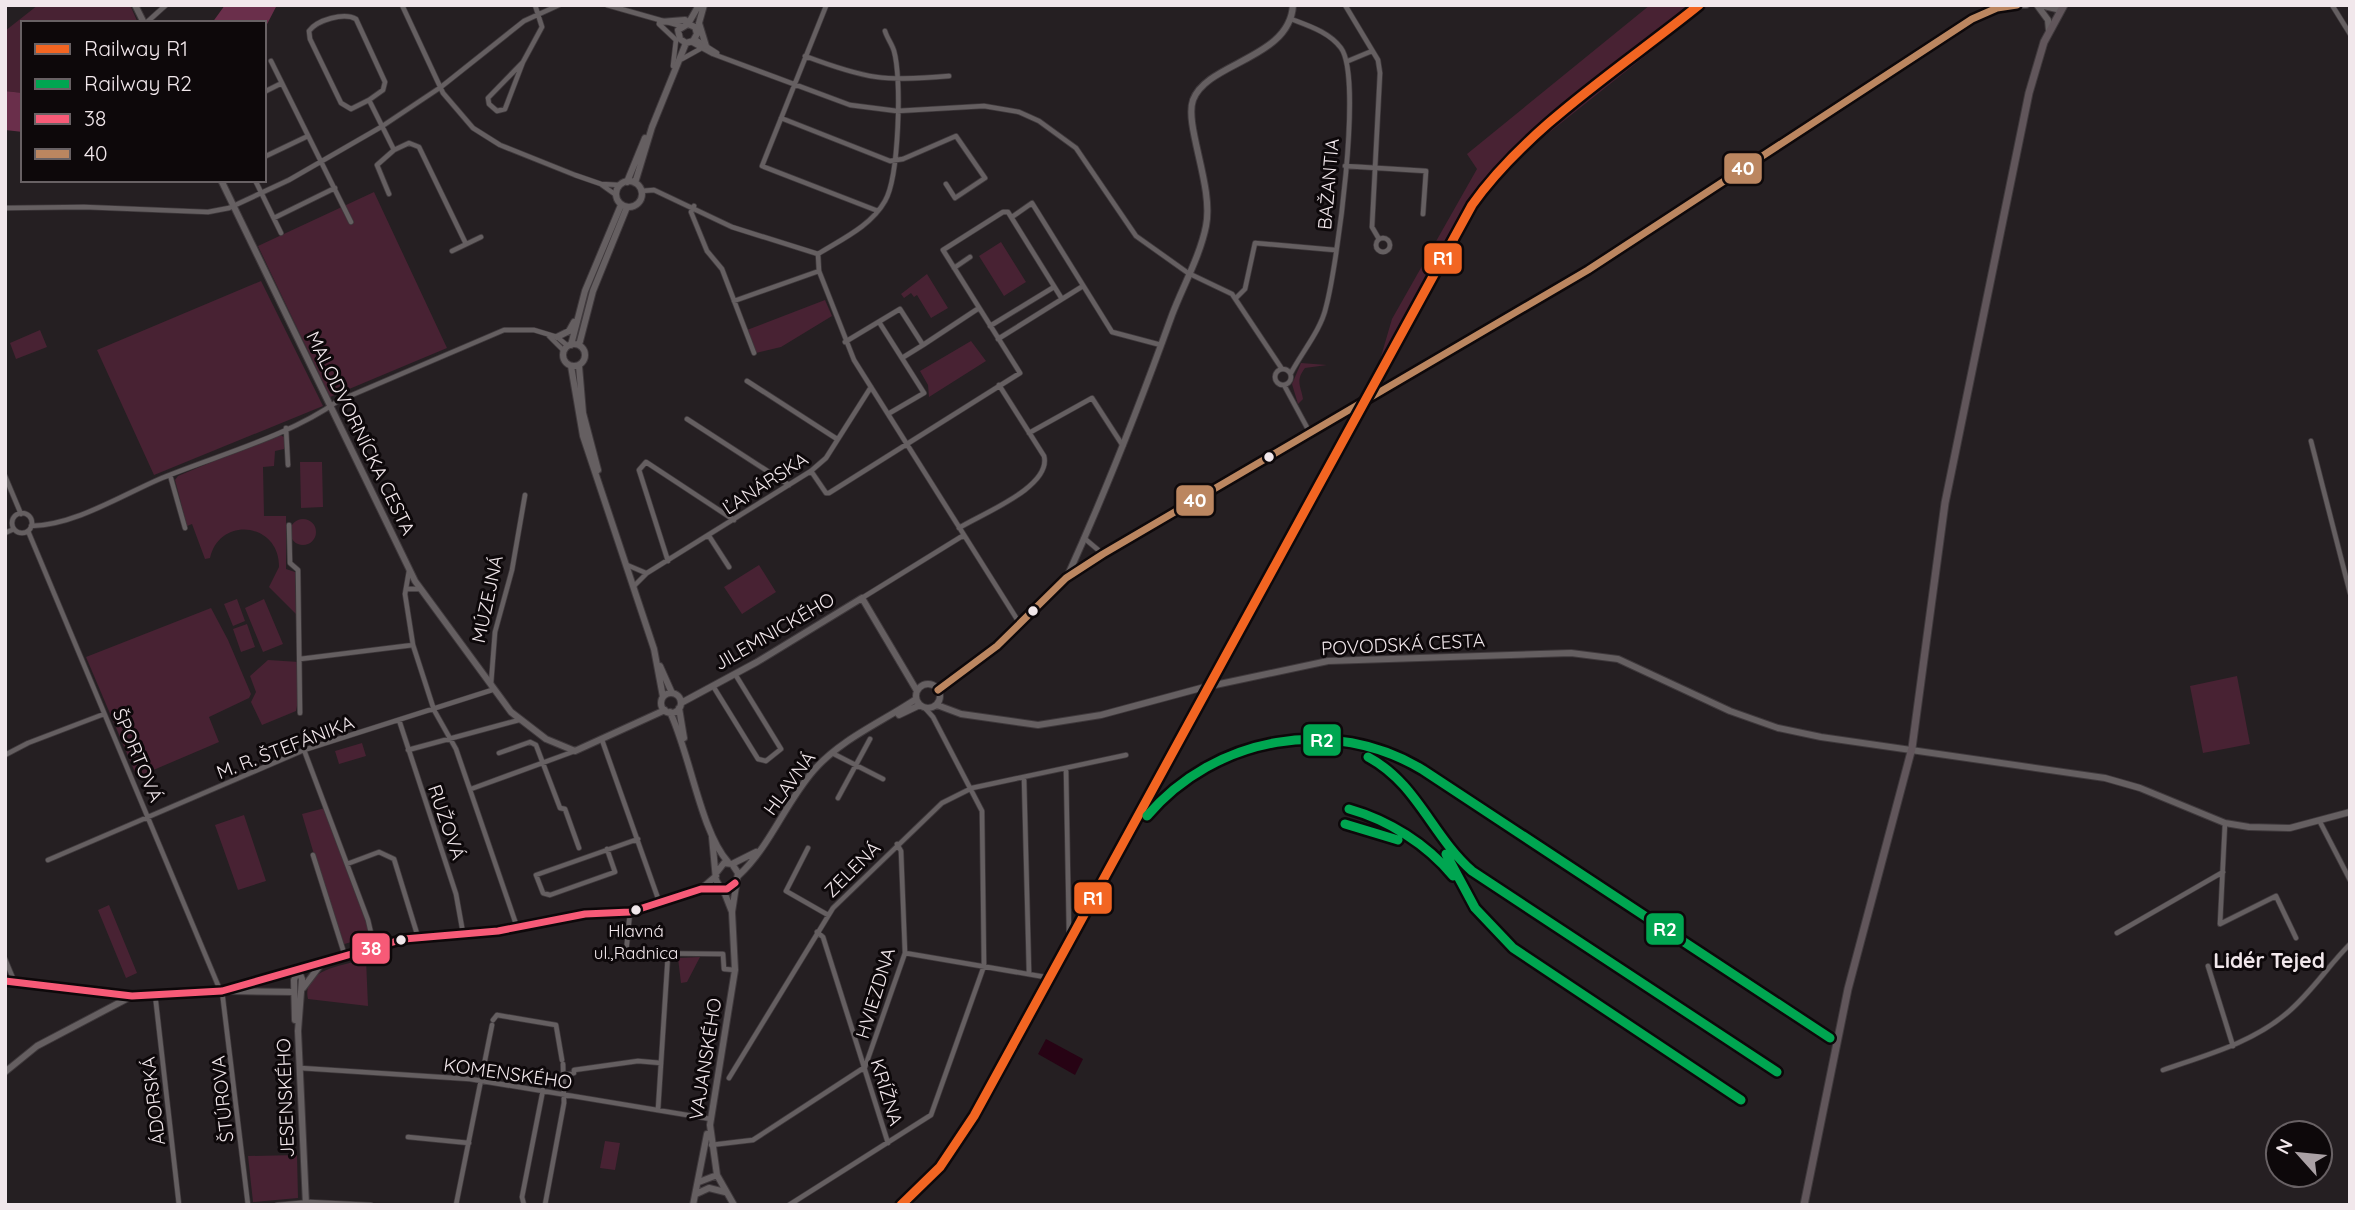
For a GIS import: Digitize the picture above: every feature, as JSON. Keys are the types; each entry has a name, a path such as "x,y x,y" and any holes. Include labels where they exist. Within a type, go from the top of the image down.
{"main road":[{"path":"135,5 144,21"},
{"path":"658,22 683,21 700,5"},
{"path":"631,182 686,39 688,26 700,5"},
{"path":"700,5 699,23 703,47"},
{"path":"1066,578 1123,446 1207,218 1204,173 1191,117 1191,103 1205,85 1272,43 1291,19 1293,5"},
{"path":"938,690 981,660 1021,625 1066,578 1103,554 1588,270 1972,19 1992,9 2022,5"},
{"path":"1804,1205 1848,989 1912,748 1945,503 2029,93 2049,32 2062,8 2039,5"},
{"path":"2039,5 2048,20 2049,32"},
{"path":"686,39 688,26"},
{"name":"MALODVORNÍCKA CESTA","path":"222,182 409,569 420,589 491,689"},
{"path":"624,206 616,195 620,185 631,182"},
{"path":"624,206 637,204 641,191 631,182"},
{"path":"556,337 569,331 624,206"},
{"path":"579,366 571,366 564,360 624,206"},
{"path":"570,347 577,313"},
{"path":"570,347 585,356 579,366 583,413 601,486"},
{"path":"571,366 577,413 656,657 680,705 685,747"},
{"name":"JILEMNICKÉHO","path":"667,711 862,598 917,691"},
{"name":"POVODSKÁ CESTA","path":"937,703 948,709 1012,724 1038,726 1101,715 1201,688 1328,661 1557,653 1618,659 1730,711 1778,727 1821,737 1912,748 2105,778 2140,788 2225,823 2274,828 2320,822 2350,812"},
{"path":"656,657 662,699 685,747 712,835 716,874 732,912"},
{"name":"JILEMNICKÉHO","path":"908,673 924,684"},
{"path":"924,684 932,685 938,690 937,703 920,704 917,691 924,684"},
{"path":"491,689 519,720 546,739 575,751 646,717 667,711"},
{"name":"JILEMNICKÉHO","path":"662,699 674,694 698,692"},
{"path":"646,717 662,699"},
{"name":"HLAVNÁ","path":"736,880 774,831 813,771 831,752 920,704"},
{"path":"712,835 730,863 736,880 732,912"},
{"path":"701,889 730,863 756,852"},
{"path":"221,990 374,946 418,937 517,928 585,914 629,912 701,889 722,888 736,880"},
{"name":"VAJANSKÉHO","path":"732,912 735,970 711,1122 711,1145 717,1175 734,1205"},
{"path":"301,990 324,962"},
{"path":"298,970 293,992 298,1031"},
{"name":"JESENSKÉHO","path":"298,970 302,979 298,1031 306,1203"},
{"path":"5,981 132,996 221,990 293,992"},
{"path":"106,992 110,1001 108,1008"},
{"path":"5,1072 37,1046 132,996"},
{"path":"693,1205 711,1122"},
{"path":"699,1182 717,1175"},
{"path":"696,1194 709,1188 725,1192"}],"street":[{"path":"147,21 166,5"},
{"path":"402,5 440,88 457,113 473,128 522,154 592,182 620,185"},
{"path":"523,62 488,98 489,104 497,111 505,108 523,62 542,27 535,5"},
{"path":"5,208 83,206 208,212 234,206 321,162 381,127 440,88 539,12 559,5"},
{"path":"607,5 658,22 688,26"},
{"path":"1345,5 1373,51 1380,73 1371,227 1379,239"},
{"path":"2332,5 2350,34"},
{"path":"825,6 762,166 878,211"},
{"path":"347,16 357,21 385,82 383,90 369,100 351,108 341,103 309,36 314,25 347,16"},
{"path":"1291,19 1329,36 1348,61 1373,51"},
{"path":"658,22 718,54 850,105 897,111 984,106 1019,112 1039,121 1076,148 1136,236 1188,273 1224,288 1236,298 1282,369 1291,373 1291,381 1284,385"},
{"path":"658,22 676,40 675,66"},
{"path":"641,191 654,191 694,206 732,227 818,254 852,233 878,211 891,190 895,161 898,81 894,52 884,32"},
{"path":"675,66 686,55 703,47"},
{"path":"805,56 858,76 898,81 949,76"},
{"path":"271,61 351,222"},
{"name":"BAŽANTIA","path":"1291,373 1326,309 1345,166 1348,61"},
{"path":"266,91 282,83"},
{"path":"369,100 394,150"},
{"path":"781,118 895,161 956,136 985,178 955,198 946,184"},
{"path":"266,156 308,136"},
{"path":"389,194 377,165 394,150 409,142 419,147 466,244"},
{"path":"1345,166 1426,171 1423,214"},
{"path":"256,182 281,233"},
{"path":"601,184 616,195"},
{"path":"274,218 335,188"},
{"path":"1012,217 1032,203 1112,332 1161,345"},
{"path":"694,206 691,212 707,251 722,269 754,353"},
{"path":"811,471 826,493 835,489 1020,373 943,250 1003,212 1012,217 1054,287 1064,298"},
{"path":"452,251 481,237"},
{"path":"1236,298 1245,289 1255,243 1335,250"},
{"path":"818,254 819,271 845,342 1021,625"},
{"path":"954,268 970,257"},
{"path":"734,301 819,271"},
{"path":"998,339 1083,286"},
{"path":"990,326 1054,287"},
{"path":"902,358 979,308"},
{"path":"845,342 900,309 923,345"},
{"path":"879,322 924,393 888,414"},
{"path":"32,526 41,526 73,516 322,413 496,332 522,328 556,337 570,347"},
{"path":"545,333 570,347"},
{"path":"1282,369 1275,377 1277,382 1284,385 1310,433"},
{"path":"747,381 837,439"},
{"path":"960,528 1036,484 1045,460 999,385"},
{"name":"ĽANÁRSKA","path":"634,586 646,573 811,471 826,458 871,387"},
{"path":"1029,433 1092,398 1123,446"},
{"path":"322,413 337,421"},
{"path":"687,419 789,485"},
{"path":"286,428 288,465"},
{"path":"2311,441 2350,593"},
{"path":"668,561 639,470 646,463 734,520"},
{"path":"170,475 185,528"},
{"path":"5,477 21,514 29,517 32,526"},
{"name":"MÚZEJNÁ","path":"491,689 495,632 512,570 524,495"},
{"path":"21,514 13,520 14,529 20,533 28,531 32,526"},
{"path":"33,543 34,534 41,526"},
{"path":"289,526 290,563 298,569 300,713"},
{"path":"5,533 14,529"},
{"name":"ŠPORTOVÁ","path":"28,531 221,990"},
{"path":"862,598 964,535"},
{"path":"709,536 729,568"},
{"path":"1084,538 1103,554"},
{"path":"627,565 646,573"},
{"path":"409,569 406,589 413,645 434,710 451,737 471,789 517,928"},
{"path":"406,589 420,589"},
{"path":"300,659 413,645"},
{"path":"712,685 758,759 766,761 781,748 735,674"},
{"name":"M. R. ŠTEFÁNIKA","path":"48,860 304,750 434,710 491,689"},
{"path":"932,716 937,703"},
{"path":"789,1205 931,1115 984,966 982,811 932,716 920,704"},
{"path":"5,755 27,743 104,714"},
{"name":"RUŽOVÁ","path":"399,720 456,894 463,933"},
{"path":"408,750 519,720"},
{"path":"838,798 870,739"},
{"path":"602,740 660,904"},
{"path":"499,753 533,742 544,763 560,808 565,808 579,848"},
{"path":"304,750 374,946"},
{"path":"471,789 575,751"},
{"path":"831,752 883,779"},
{"name":"ZELENÁ","path":"729,1078 828,915 897,844 942,803 972,788 1126,755"},
{"path":"1066,768 1069,933"},
{"path":"1024,777 1029,972"},
{"path":"2320,822 2350,880"},
{"path":"2225,823 2220,923 2276,896 2296,938"},
{"path":"607,849 615,872 550,895 542,893 536,876 607,849 638,839"},
{"name":"HVIEZDNA","path":"865,1067 905,953 901,851 897,844"},
{"path":"808,848 786,891 828,915"},
{"path":"346,864 379,852 391,856 397,864 418,937"},
{"path":"313,855 345,956"},
{"path":"2117,933 2224,872"},
{"path":"629,912 626,953 723,954 724,969 735,970"},
{"name":"KRÍŽNA","path":"817,932 823,937 888,1143"},
{"path":"2163,1070 2233,1046 2286,1014 2350,944"},
{"path":"905,953 1029,972 1045,977"},
{"path":"658,1110 668,954"},
{"path":"5,959 15,982"},
{"path":"2208,966 2233,1046"},
{"name":"ŠTÚROVA","path":"221,990 231,1051 248,1205"},
{"name":"ÁDORSKÁ","path":"155,995 179,1205"},
{"path":"456,1205 492,1022 497,1014 556,1025 563,1062 564,1094 545,1205"},
{"path":"563,1075 575,1073 574,1070 638,1061 661,1063"},
{"path":"711,1145 753,1140 865,1067"},
{"name":"KOMENSKÉHO","path":"300,1068 480,1081 658,1110 711,1122"},
{"path":"524,1205 522,1197 543,1090"},
{"path":"408,1137 469,1143"},
{"path":"277,1205 370,1205"}],"shaded area":[{"path":"38,5 130,5 137,21 21,21 21,93 5,91 5,31"},
{"path":"225,5 277,5 266,26 266,21 213,21"},
{"path":"1650,5 1709,5 1516,159 1486,193 1451,246 1370,394 1392,319 1477,169 1467,154"},
{"path":"5,91 21,93 21,132 5,130"},
{"path":"374,192 447,348 330,397 258,246"},
{"path":"1001,242 1026,282 1004,296 979,256"},
{"path":"927,274 948,308 931,318 917,295 914,297 911,293 904,298 901,294"},
{"path":"261,281 323,406 154,475 97,350"},
{"path":"825,300 832,316 781,347 756,353 747,330"},
{"path":"40,330 47,347 16,359 10,343"},
{"path":"971,341 986,361 929,397 928,385 920,371"},
{"path":"1301,363 1327,365 1305,368 1299,380 1303,399 1298,404 1292,384"},
{"path":"278,434 284,437 284,449 275,451 274,466 263,467 264,516 286,516 286,569 295,572 296,614 269,587 279,567 277,552 270,541 260,533 236,530 225,535 216,544 210,558 205,559 192,524 187,526 175,480 178,476"},
{"path":"300,462 322,462 323,507 301,508"},
{"path":"303,519 312,523 316,532 312,541 303,545 294,541 290,532 294,523"},
{"path":"759,565 776,592 742,614 724,587"},
{"path":"237,599 245,621 233,626 224,604"},
{"path":"264,599 283,644 263,652 245,608"},
{"path":"211,608 251,694 249,698 209,717 219,742 137,777 86,657"},
{"path":"247,624 255,647 241,652 233,629"},
{"path":"268,660 299,662 297,706 296,711 262,725 251,702 256,692 250,676"},
{"path":"2237,676 2250,744 2203,753 2190,686"},
{"path":"362,743 366,756 339,764 335,751"},
{"path":"325,808 372,936 341,945 302,814"},
{"path":"244,815 266,881 238,890 215,825"},
{"path":"109,905 137,973 126,978 98,910"},
{"path":"700,957 687,982 681,983 678,958"},
{"path":"366,959 368,1006 308,999 311,981 318,975 337,966"},
{"path":"1046,1039 1083,1059 1075,1075 1038,1054"},
{"path":"605,1141 620,1143 615,1170 600,1168"},
{"path":"297,1155 298,1198 253,1202 248,1156"}],"rail line":[{"name":"R1","path":"901,1205 940,1167 974,1116 1472,205 1520,149 1548,123 1699,5"},
{"name":"R2","path":"1147,816 1175,789 1206,767 1240,752 1277,742 1314,739 1351,743 1388,753 1423,770 1830,1038"},
{"name":"R2","path":"1368,757 1385,768 1412,795 1446,842 1472,871 1777,1072"},
{"name":"R2","path":"1349,809 1406,835 1443,864 1453,876"},
{"name":"R2","path":"1345,824 1398,840"},
{"name":"R2","path":"1446,854 1475,908 1513,948 1741,1100"}],"transit line":[{"name":"40","path":"938,690 997,646 1066,578 1103,554 1588,270 1972,19 1997,8 2017,5"},
{"name":"38","path":"5,981 132,996 222,991 404,939 498,931 585,914 630,912 701,889 727,889 735,883"}],"place":[{"name":"Hlavná ul.,Radnica","path":"636,910"}],"district":[{"name":"Lidér Tejed","path":"2269,960"}]}
